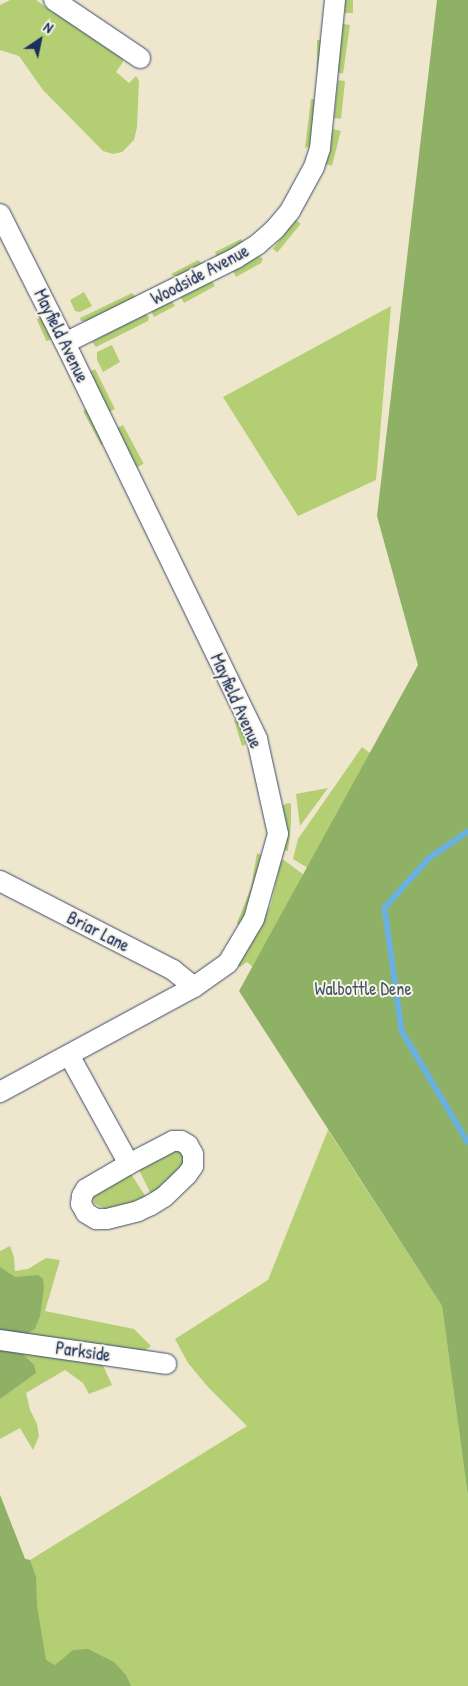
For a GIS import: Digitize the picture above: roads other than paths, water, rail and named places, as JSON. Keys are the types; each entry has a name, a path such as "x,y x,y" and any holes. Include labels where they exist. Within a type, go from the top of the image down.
{"street":[{"path":"54,0 140,58"},
{"name":"Woodside Avenue","path":"65,343 236,258 275,229 290,211 314,167 320,148 335,0"},
{"name":"Mayfield Avenue","path":"0,214 65,343 257,740 278,834 254,919 228,964 194,988 0,1092"},
{"name":"Briar Lane","path":"0,881 173,970 194,988"},
{"path":"69,1055 129,1164"},
{"path":"173,1141 180,1141 188,1145 193,1154 193,1166 187,1175 170,1192 151,1205 138,1211 107,1219 96,1219 86,1213 81,1204 82,1196 86,1189 129,1164 173,1141"},
{"name":"Parkside","path":"0,1340 166,1364"}],"waterway":[{"path":"468,832 429,859 385,908 402,1031 468,1142"}],"park label":[{"name":"Walbottle Dene","path":"363,989"}]}
